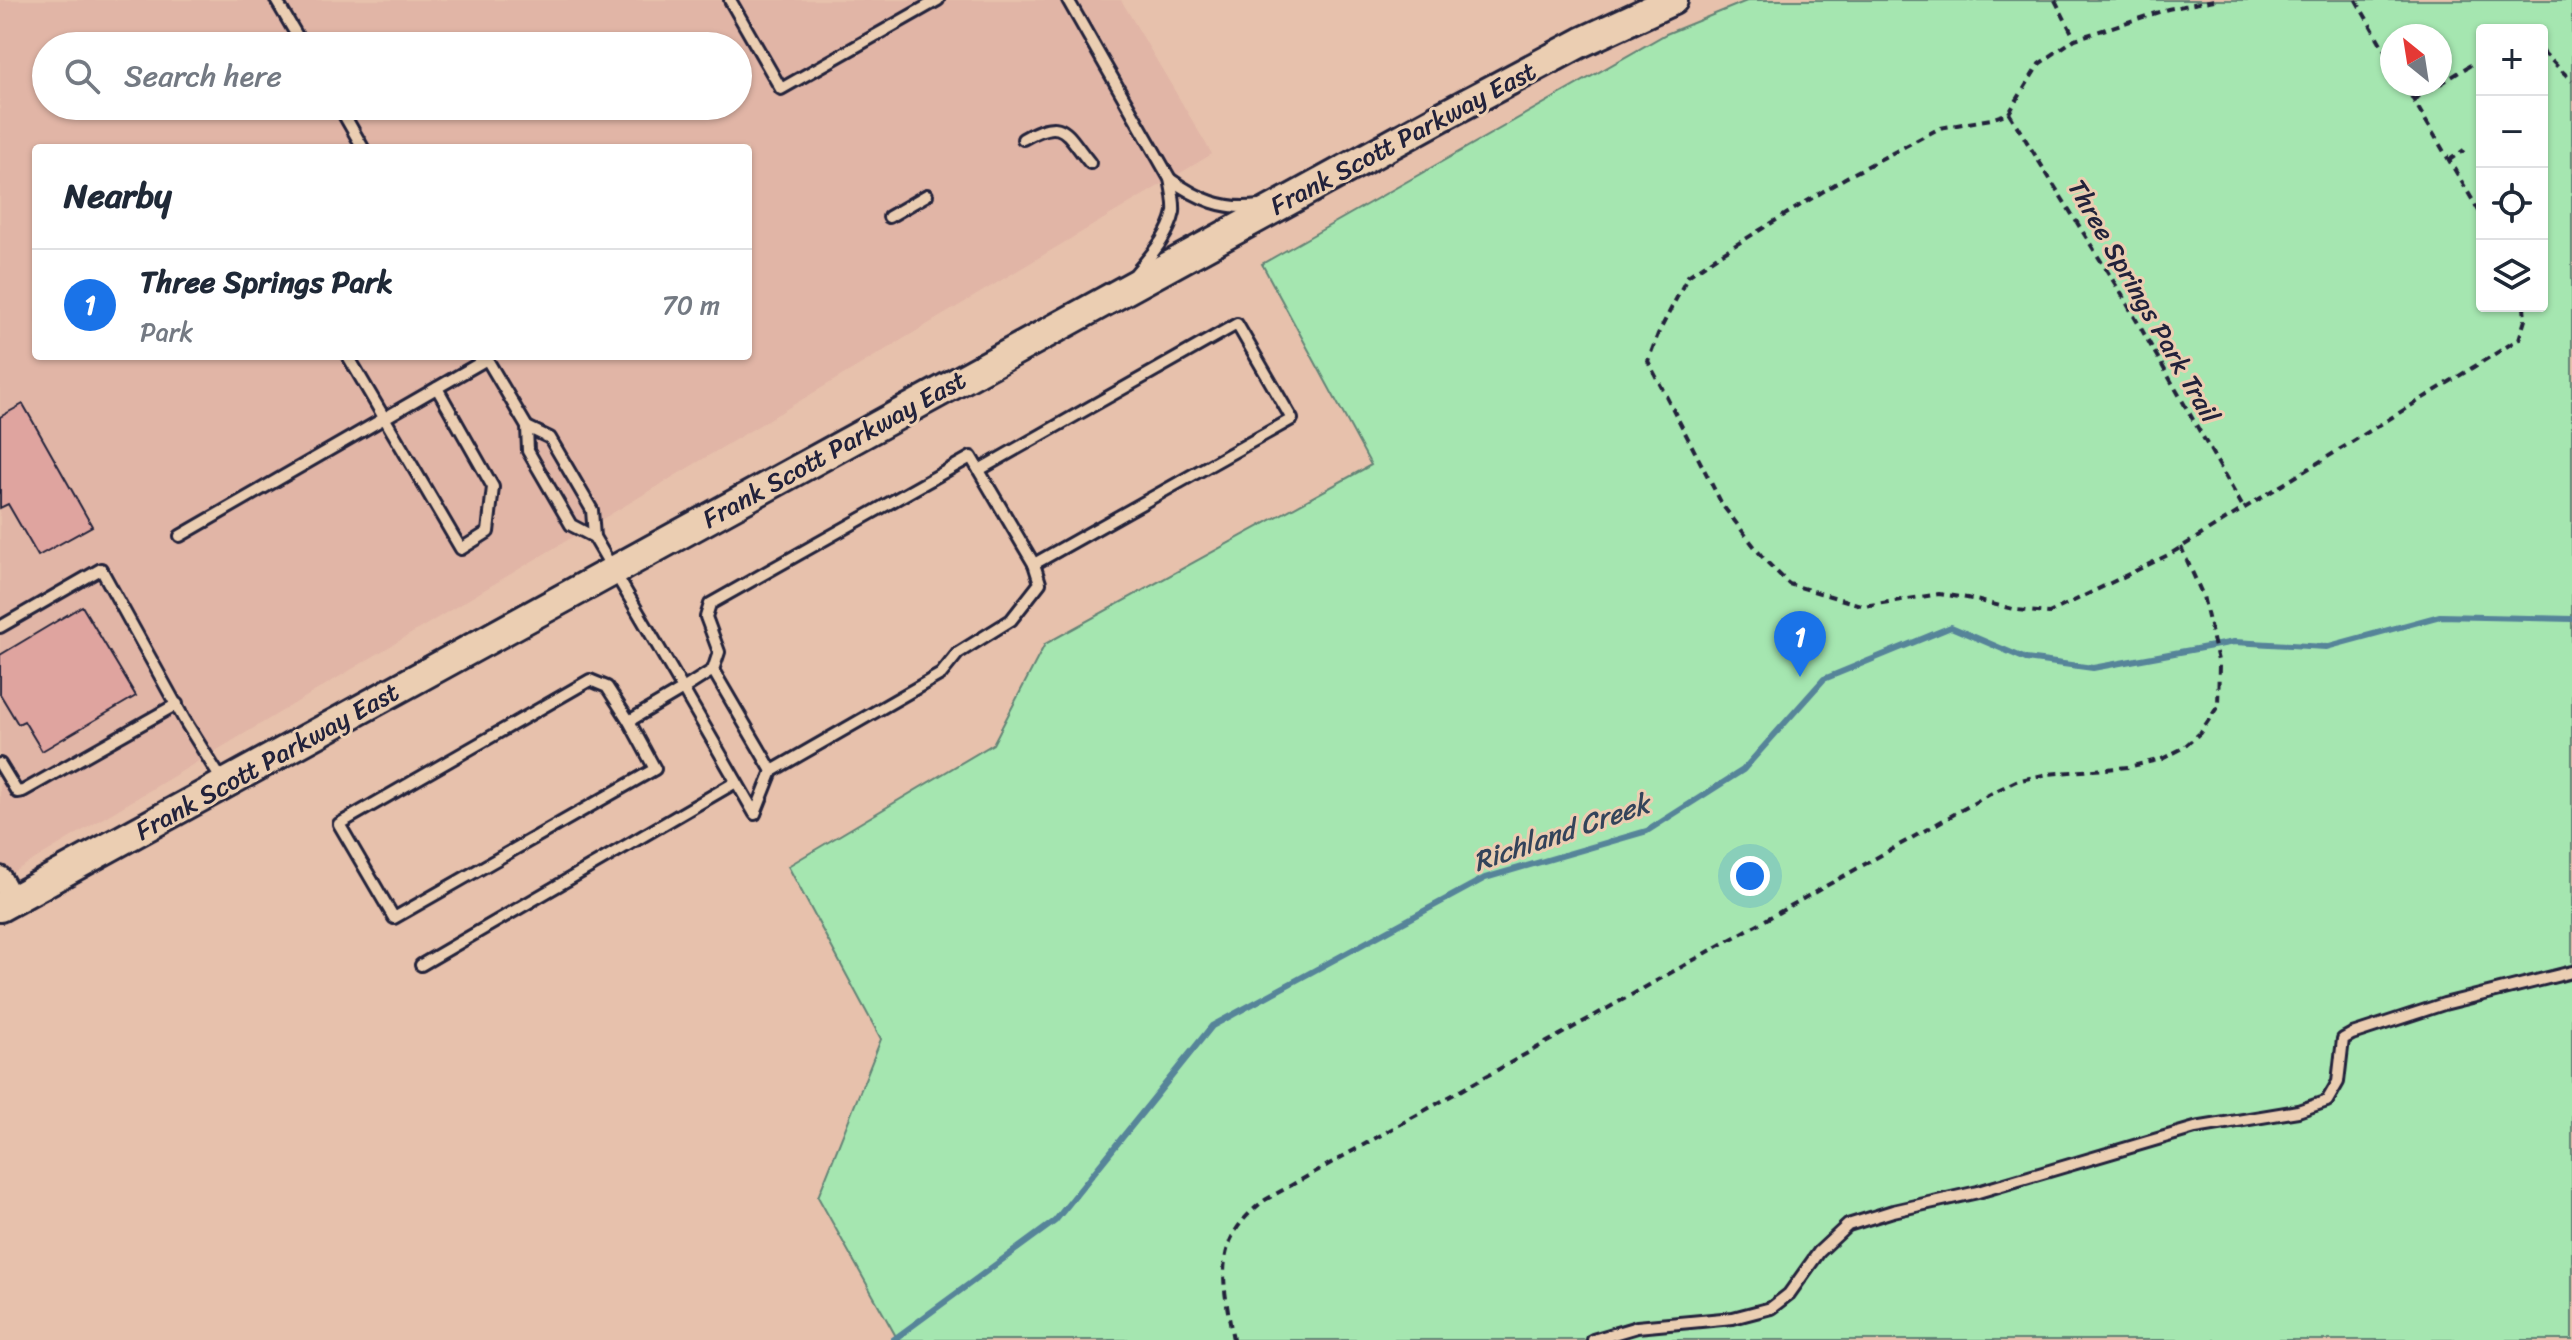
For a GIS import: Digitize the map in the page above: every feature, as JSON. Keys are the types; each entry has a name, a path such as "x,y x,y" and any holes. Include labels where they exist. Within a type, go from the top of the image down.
{"main road":[{"name":"Frank Scott Parkway East","path":"4,895 224,785 1567,49 1673,0"}],"lane":[{"path":"276,0 295,32"},
{"path":"730,0 748,32"},
{"path":"752,38 781,89 938,0"},
{"path":"1068,0 1170,179 1174,210 1168,227 1160,244 1120,293"},
{"path":"347,120 361,144"},
{"path":"1023,139 1039,130 1053,127 1063,129 1090,163"},
{"path":"1170,179 1194,196 1238,209 1285,202"},
{"path":"889,217 927,195"},
{"path":"979,470 1237,324 1292,419 1034,564"},
{"path":"350,360 461,549 488,532 493,487 437,388"},
{"path":"180,536 483,360"},
{"path":"487,360 527,427 528,451 571,525 594,537"},
{"path":"527,427 550,438 592,510 594,537 613,571 683,689 755,814 772,771 941,674 958,653 1011,620 1040,583 1034,564 971,457 710,604 706,617 719,652 713,670 683,689 629,721"},
{"path":"0,627 101,569 224,785"},
{"path":"713,670 772,771"},
{"path":"590,680 607,687 629,721 655,769 394,918 339,824 590,680"},
{"path":"0,764 17,792 23,791 177,704"},
{"path":"421,965 736,782"},
{"path":"1593,1340 1637,1327 1733,1318 1771,1308 1789,1294 1819,1252 1848,1225 1893,1211 1978,1192 2195,1128 2298,1111 2327,1101 2338,1082 2343,1039 2352,1034 2444,1004 2572,972"}],"path":[{"path":"2055,0 2075,39"},
{"path":"2214,0 2190,2 2075,39 2039,64 2009,113 1940,128 1845,178 1688,276 1658,334 1648,361 1723,506 1764,559 1789,584 1864,606 1939,594 2017,610 2049,613 2181,547 2519,339 2524,312"},
{"path":"2356,0 2380,42"},
{"path":"2548,57 2572,81"},
{"path":"2452,77 2476,62"},
{"path":"2411,96 2476,206"},
{"path":"2413,100 2420,96"},
{"name":"Three Springs Park Trail","path":"2009,113 2122,295 2244,509"},
{"path":"2448,161 2464,150"},
{"path":"1233,1340 1223,1281 1227,1247 1232,1232 1246,1214 1265,1200 2016,781 2048,774 2128,767 2162,759 2183,748 2200,733 2218,706 2219,665 2203,596 2181,547"}],"shaded area":[{"path":"0,0 1121,0 1212,154 0,880"}],"green space":[{"path":"1749,0 2572,0 2572,1340 898,1340 818,1197 881,1039 788,866 993,744 1045,644 1371,465 1262,264 1666,34"}],"building":[{"path":"23,404 92,526 38,556 8,504 0,508 0,417"},
{"path":"82,606 136,696 42,751 24,721 18,724 0,694 0,655"}],"waterway":[{"name":"Richland Creek","path":"893,1340 1055,1221 1212,1026 1485,878 1647,831 1743,770 1824,679 1951,627 2026,659 2093,668 2234,642 2326,647 2440,616 2572,619"}],"place":[{"name":"Three Springs Park","path":"1800,677"}]}
